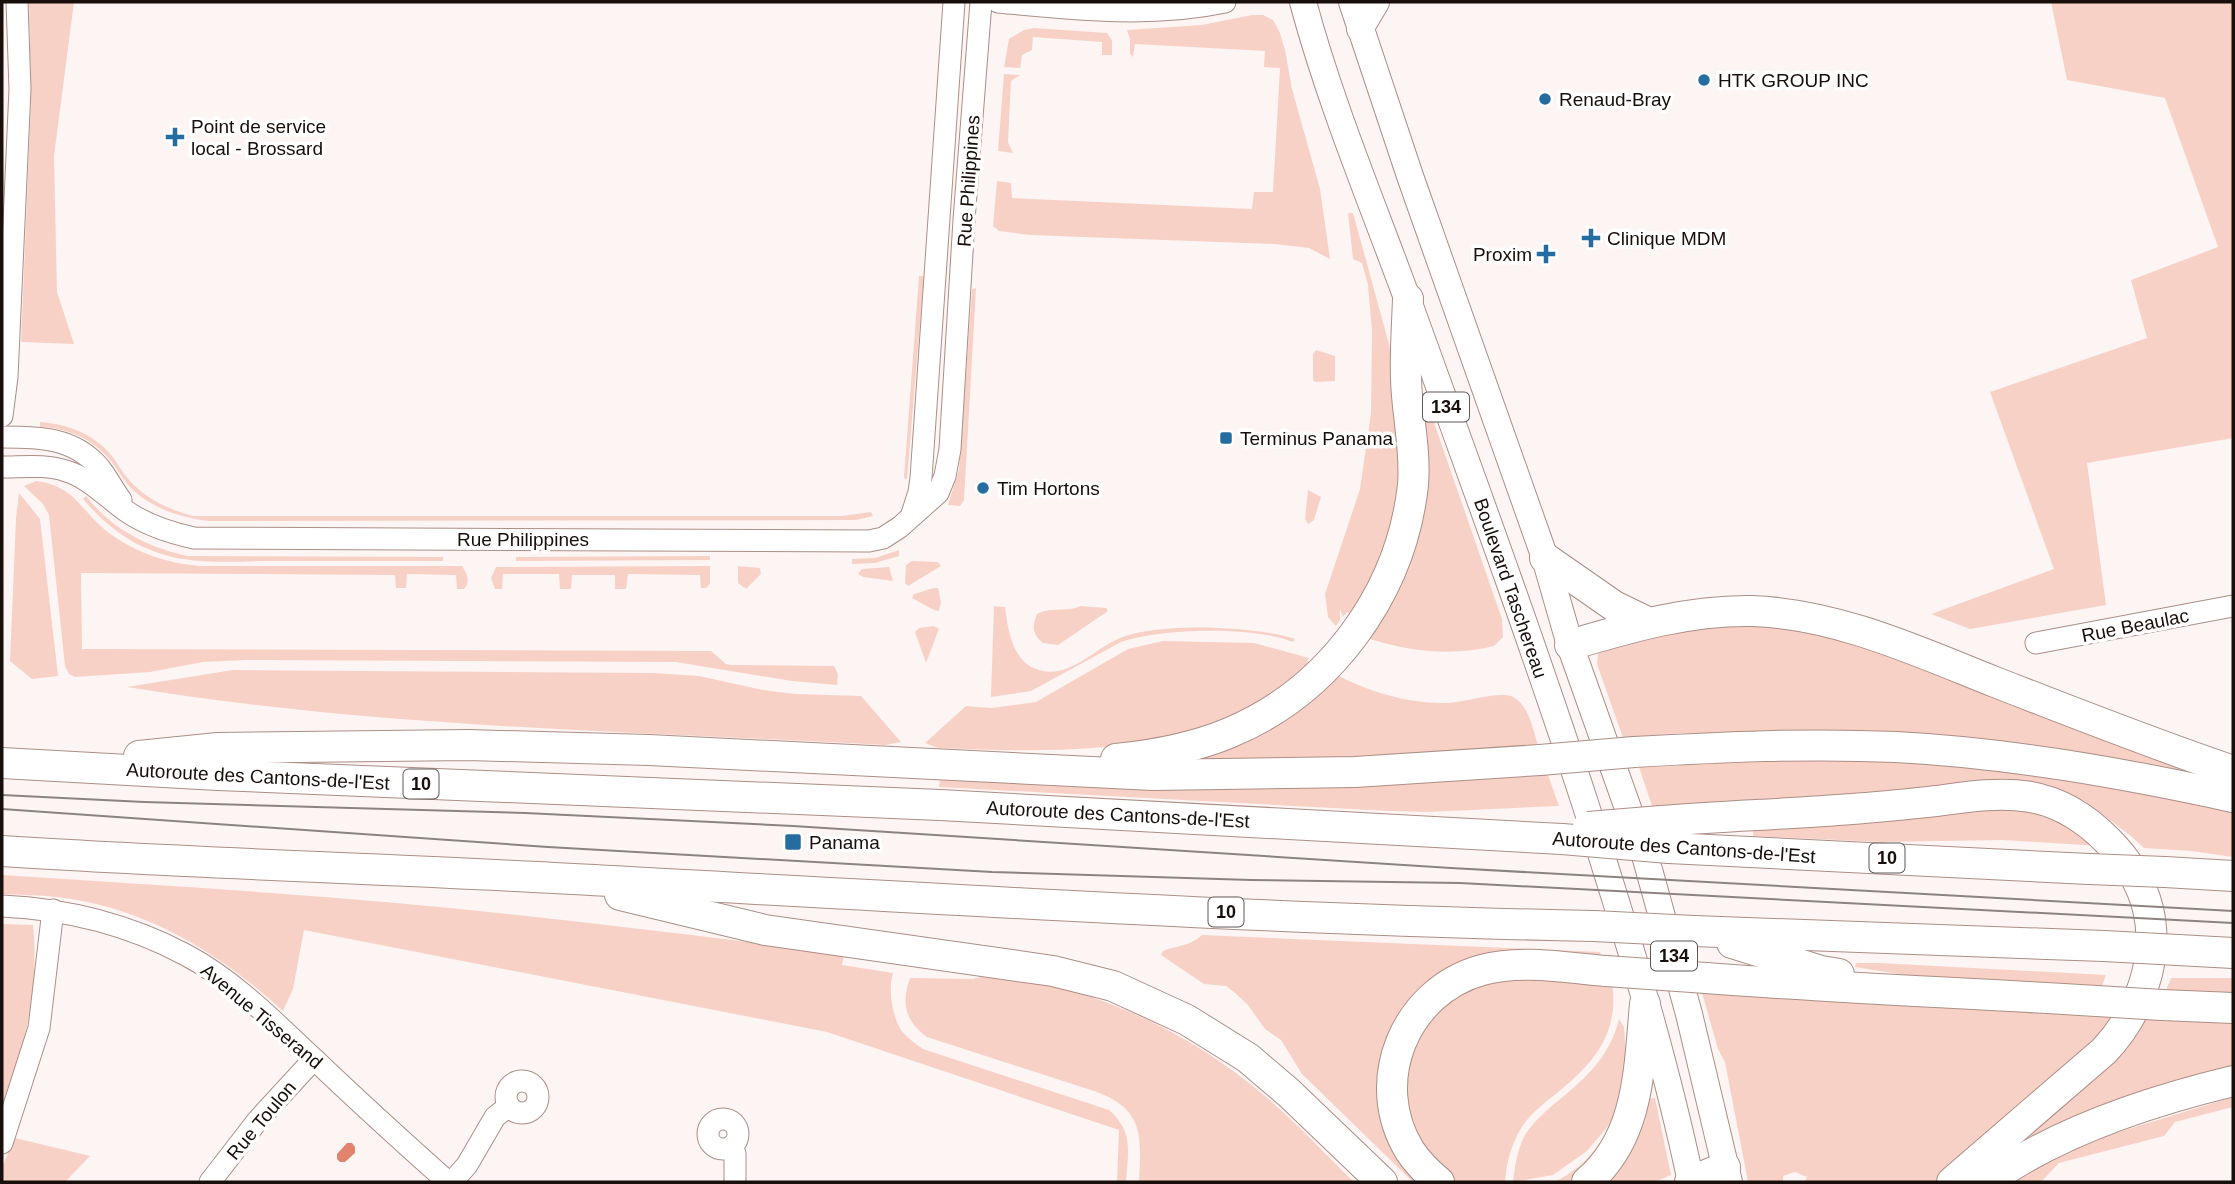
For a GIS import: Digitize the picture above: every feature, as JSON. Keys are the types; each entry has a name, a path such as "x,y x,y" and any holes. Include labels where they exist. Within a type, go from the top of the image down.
{"highway":[{"path":"1003,768 1127,758 1192,746 1230,732 1264,715 1325,669 1359,627 1389,574 1411,500 1414,452 1406,380 1408,299"},
{"path":"1545,558 1614,606 1647,622"},
{"path":"1570,645 1647,622 1699,613 1753,611 1790,615 1832,623 1874,636 2086,718 2233,771"},
{"path":"43,765 218,748 468,745 649,750 1153,775 1285,774 1441,768 1634,752 1794,745 1946,751 2092,769 2233,797"},
{"name":"Autoroute des Cantons-de-l'Est","path":"2,763 232,776 883,802 1490,834 1665,834 2089,869 2233,876"},
{"path":"1665,834 1777,816 1914,804 1989,794 2014,794 2052,802 2071,812 2091,825 2118,852 2143,893 2151,926 2148,965 2135,1008 2123,1030 2104,1051 1952,1182"},
{"name":"10","path":"2,851 167,862 549,877 1388,920 2233,953"},
{"path":"549,877 765,930 1053,971 1113,986 1187,1020 1248,1058 1289,1093 1382,1182"},
{"path":"1694,931 1821,971 1915,989"},
{"path":"1439,1182 1410,1152 1401,1132 1394,1106 1392,1081 1395,1055 1404,1031 1418,1010 1447,985 1483,970 1521,965 1821,987 1915,989 2233,1008"},
{"path":"1587,1182 1613,1154 1628,1123 1637,1080 1645,1004"},
{"path":"1987,1182 2036,1151 2074,1133 2159,1103 2233,1082"},
{"path":"1690,1182 1727,1175"}],"main road":[{"name":"Boulevard Taschereau","path":"1303,2 1348,141 1408,299 1534,654 1603,859 1667,1076 1690,1182"},
{"name":"Boulevard Taschereau","path":"1352,2 1545,558 1570,645 1660,904 1727,1175"},
{"path":"1360,29 1376,2"},
{"path":"1534,654 1570,645"}],"street":[{"path":"2,416 7,377 20,96 17,2"},
{"name":"Rue Philippines","path":"912,514 920,478 954,2"},
{"name":"Rue Philippines","path":"2,467 50,467 65,470 80,476 130,513 169,532 194,538 856,541 883,538 900,527 938,493 950,449 981,2"},
{"path":"998,2 1119,11 1225,2"},
{"name":"Rue Philippines","path":"2,437 47,438 74,446 88,455 100,469 130,513"},
{"name":"Rue Beaulac","path":"2036,643 2233,606"},
{"name":"Avenue Tisserand","path":"2,906 52,910 121,926 151,937 198,962 247,998 450,1182"},
{"path":"2,1143 39,1028 52,910"},
{"name":"Rue Toulon","path":"210,1182 258,1120 314,1059"},
{"path":"450,1182 467,1166 495,1117 509,1106"},
{"path":"732,1146 735,1154 735,1182"}],"shaded area":[{"path":"29,2 74,2 54,156 57,292 74,344 21,342 31,100"},
{"path":"2051,2 2233,2 2233,438 2087,463 2106,605 1970,629 1931,614 2054,569 1990,392 2147,338 2131,280 2218,247 2165,98 2067,80"},
{"path":"1263,15 1273,20 1280,33 1292,89 1320,189 1330,259 1309,248 1274,244 1030,235 999,231 993,226 997,181 1011,183 1012,198 1252,209 1254,192 1273,192 1280,68 1264,67 1265,51 1135,44 1133,57 1130,54 1127,30 1202,25"},
{"path":"1034,28 1107,33 1112,40 1112,55 1102,55 1102,42 1033,37 1032,50 1022,55 1020,68 1004,67 1009,39 1024,30"},
{"path":"1004,74 1020,75 1011,81 1008,142 1013,153 998,151"},
{"path":"1348,213 1353,213 1389,344 1394,371 1401,471 1390,532 1371,580 1352,614 1347,612 1343,617 1340,609 1340,620 1336,626 1328,617 1325,594 1360,489 1371,413 1372,331 1368,285 1362,263 1353,259"},
{"path":"919,276 924,276 907,479 904,478"},
{"path":"976,288 964,500 960,506 948,505 959,469 972,289"},
{"path":"1316,350 1335,356 1335,381 1313,380 1313,354"},
{"path":"1423,406 1430,411 1502,619 1503,637 1494,646 1462,651 1429,651 1395,646 1364,637"},
{"path":"40,422 61,425 89,436 105,448 141,492 162,505 193,516 842,516 871,512 873,516 856,520 208,521 178,515 142,498 130,488 104,453 88,441 70,432 40,427"},
{"path":"36,481 60,488 69,494 99,525 120,540 152,556 175,562 200,566 462,566 468,578 464,589 457,589 456,575 407,574 406,588 396,588 395,575 81,573 82,649 711,651 731,665 834,666 838,674 837,685 792,681 676,662 246,660 203,662 150,672 75,677 69,674 65,666 49,515 43,504 24,486"},
{"path":"1308,490 1321,497 1314,520 1308,524 1305,519"},
{"path":"19,493 40,519 58,676 32,679 10,661"},
{"path":"86,496 119,528 159,548 188,556 443,557 443,561 218,562 178,558 141,546 120,533 91,509 83,499"},
{"path":"899,550 899,556 875,563 852,564 852,559 875,558"},
{"path":"710,556 710,560 516,561 516,557"},
{"path":"912,561 938,562 941,566 908,586 905,583 906,565"},
{"path":"710,566 710,584 706,588 701,588 700,575 628,574 626,589 615,589 615,575 572,575 571,589 560,589 559,574 503,574 502,589 495,589 491,578 496,567"},
{"path":"738,566 760,568 761,574 746,589 738,583"},
{"path":"889,567 893,581 858,574 862,569"},
{"path":"938,588 941,602 939,611 912,598 914,594"},
{"path":"994,606 1005,607 1010,636 1019,655 1033,668 1043,671 1063,670 1120,638 1158,630 1233,629 1295,639 1293,642 1255,633 1231,631 1138,637 1121,642 1031,691 991,697"},
{"path":"1080,606 1106,608 1108,611 1058,645 1043,643 1035,633 1037,614"},
{"path":"1725,623 1830,632 2185,764 2217,784 1855,734 1680,733 1623,738 1597,664 1601,650 1650,635"},
{"path":"934,626 939,629 926,663 915,632 919,628"},
{"path":"1163,641 1254,643 1309,658 1307,661 1312,663 1270,694 1226,717 1181,733 1135,743 1088,748 989,750 938,748 925,743 966,706 991,708 1036,702 1128,649"},
{"path":"233,670 653,673 699,676 795,694 861,696 901,742 885,745 410,720 221,701 127,687"},
{"path":"1333,673 1373,690 1415,701 1451,703 1499,695 1513,697 1527,712 1538,745 1383,757 1194,763 1205,750"},
{"path":"1807,756 2030,770 2233,809 2233,857 2144,848 2086,802 2047,786 1934,789 1652,806 1639,767 1678,766 1684,761"},
{"path":"1547,772 1559,806 1427,812 939,787 940,780 1093,785"},
{"path":"1976,806 2036,808 2101,846 2002,840 1882,842 1753,836 1753,827"},
{"path":"2,875 343,898 844,954 842,965 893,973 891,994 898,1024 906,1036 923,1049 1109,1110 1122,1126 1128,1143 1126,1182 1117,1182 1119,1130 827,1032 304,930 293,989 283,1011 233,970 178,936 119,910 88,902 49,896 2,894"},
{"path":"2,924 33,925 34,974 28,1023 2,1118"},
{"path":"1202,935 1600,952 1604,963 1516,956 1395,1027 1422,1182 1413,1182 1302,1074 1281,1040 1265,1029 1248,1005 1235,993 1226,986 1204,984 1161,955 1163,951 1189,943"},
{"path":"1856,963 2106,975 2101,989 1917,977 1855,967"},
{"path":"990,975 1081,994 1163,1027 1206,1052 1247,1081 1300,1128 1354,1182 1139,1182 1137,1127 1124,1107 1113,1099 927,1037 914,1025 906,1003 910,978 972,979"},
{"path":"1525,976 1612,982 1612,1015 1609,1029 1586,1066 1524,1124 1512,1149 1505,1182 1456,1182 1414,1136 1403,1074 1430,1013 1475,984"},
{"path":"2171,978 2233,978 2233,996 2165,993"},
{"path":"1701,989 2118,1017 2112,1027 1940,1182 1805,1182 1807,1177 1795,1172 1783,1176 1783,1182 1748,1182 1725,1062 1718,1049"},
{"path":"1619,1019 1624,1027 1626,1080 1621,1110 1583,1172 1568,1182 1554,1182 1586,1160 1609,1129 1609,1125 1587,1151 1553,1175 1513,1182 1518,1152 1525,1135 1540,1116 1596,1065 1610,1044"},
{"path":"2146,1019 2233,1023 2233,1073 2016,1155 2011,1146 2128,1045"},
{"path":"2233,1097 2233,1107 2175,1122 2164,1136 2059,1163 2041,1182 2015,1182 2047,1160 2112,1134"},
{"path":"1655,1098 1671,1175 1655,1182 1603,1182 1645,1099"},
{"path":"15,1138 90,1156 65,1182 2,1182 2,1167"},
{"path":"347,1143 352,1143 355,1153 345,1162 340,1162 337,1154"}],"tram line":[{"path":"2,795 144,802 525,813 793,826 1451,868 2233,911"},
{"path":"2,809 548,847 992,872 1460,883 2233,923"}],"place":[{"name":"HTK GROUP INC","path":"1704,80"},
{"name":"Renaud-Bray","path":"1545,99"},
{"name":"Point de service local - Brossard","path":"175,137"},
{"name":"Clinique MDM","path":"1591,238"},
{"name":"Proxim","path":"1546,254"},
{"name":"Terminus Panama","path":"1226,438"},
{"name":"Tim Hortons","path":"983,488"},
{"name":"Panama","path":"793,842"}]}
